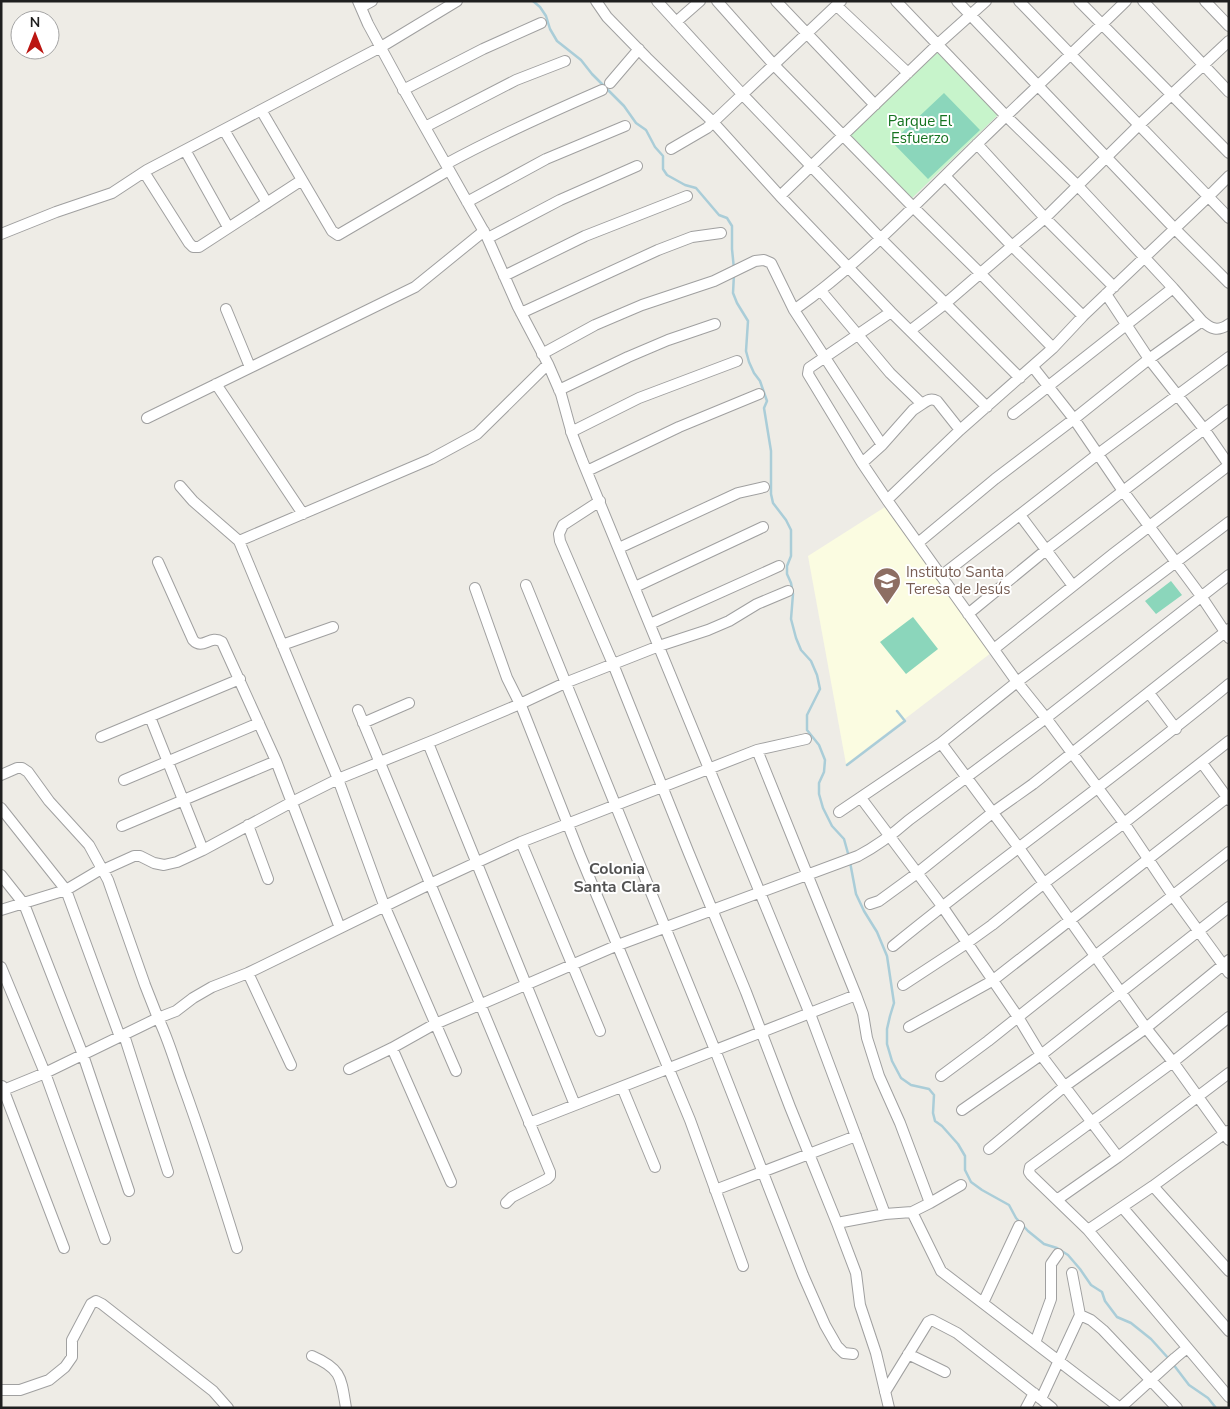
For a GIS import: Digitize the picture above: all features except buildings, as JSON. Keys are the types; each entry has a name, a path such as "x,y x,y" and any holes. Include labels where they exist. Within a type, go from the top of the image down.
{"street":[{"path":"372,1 360,4 403,90 486,235 521,313 548,364 559,390 587,471 810,1013 885,1214"},
{"path":"1,234 56,212 112,193 144,172 381,47 457,1"},
{"path":"596,1 607,17 713,122 780,196 891,312 987,407"},
{"path":"657,1 743,95 881,239 1020,378"},
{"path":"676,22 700,1"},
{"path":"717,1 843,136 1053,348"},
{"path":"776,1 875,105"},
{"path":"896,1 1006,116 1078,186 1202,321 1210,328 1217,329 1223,329 1229,324"},
{"path":"957,1 1229,283"},
{"path":"780,196 938,44 986,1"},
{"path":"1019,1 1229,218"},
{"path":"1079,1 1229,153"},
{"path":"794,310 821,290 881,239 1126,1"},
{"path":"1143,1 1229,92"},
{"path":"1205,1 1229,26"},
{"path":"671,149 707,128 839,3 908,73"},
{"path":"403,90 483,49 541,23"},
{"path":"910,330 946,303 1046,218 1139,125 1229,42"},
{"path":"261,110 332,231 338,235 483,143 606,87 639,49"},
{"path":"425,127 516,80 564,61"},
{"path":"468,202 546,159 626,126"},
{"path":"224,130 267,203"},
{"path":"977,144 1046,218 1110,291 1127,325 1149,359 1204,429 1229,465 994,649"},
{"path":"185,150 228,227"},
{"path":"147,418 415,286 486,235 637,166"},
{"path":"144,172 189,244 193,247 199,247 302,180"},
{"path":"945,176 1083,316"},
{"path":"887,500 960,430 1033,367 1083,316 1229,176"},
{"path":"504,276 584,236 687,196"},
{"path":"521,313 658,250 692,237 721,233"},
{"path":"542,354 595,325 642,305 764,260 771,263 794,310 882,445"},
{"path":"1012,414 1173,288"},
{"path":"821,290 890,373 922,404"},
{"path":"226,310 250,367"},
{"path":"891,312 809,368 808,374 862,462 940,576 1017,682 1124,823 1173,896 1227,966 1146,1028 1065,1086 989,1149"},
{"path":"918,543 995,479 1149,359 1202,321"},
{"path":"559,390 652,347 715,324"},
{"path":"940,576 1098,454 1229,357"},
{"path":"572,432 639,398 737,361"},
{"path":"239,541 431,459 477,434 548,364"},
{"path":"870,904 880,900 916,874 992,813 1033,784 1227,633 1123,491 1074,419 1033,367"},
{"path":"216,384 303,514"},
{"path":"587,471 679,427 759,394"},
{"path":"862,462 882,445 913,410 929,399 938,402 960,430"},
{"path":"968,614 1046,550 1229,410"},
{"path":"180,486 239,541 338,779 384,906 456,1071"},
{"path":"619,548 738,493 764,487"},
{"path":"600,501 563,525 559,534 560,540 613,664 837,1222 856,1273 860,1305 876,1353 889,1408"},
{"path":"1020,515 1073,586"},
{"path":"839,812 941,743 1017,682 1229,522"},
{"path":"635,587 763,527"},
{"path":"158,562 193,640 200,644 215,639 219,639 222,642 276,761 340,928"},
{"path":"650,624 779,566"},
{"path":"349,1069 435,1024 618,945 849,859 875,847 1046,718 1229,575"},
{"path":"526,585 715,1050 803,1274 825,1325 837,1346 844,1353 854,1354"},
{"path":"476,588 507,678 520,704 690,1120 743,1266"},
{"path":"1,910 66,890 90,875 134,856 140,856 154,863 164,865 177,862 338,779 428,743 613,664 708,630 729,621 757,604 788,591"},
{"path":"282,645 333,627"},
{"path":"101,737 240,679"},
{"path":"893,946 942,906 1098,789 1229,684"},
{"path":"1149,693 1176,728"},
{"path":"363,723 409,703"},
{"path":"358,710 550,1172 550,1176 506,1203"},
{"path":"150,717 203,850"},
{"path":"124,780 259,723"},
{"path":"64,1248 2,1089 45,1073 176,1011 212,987 248,973 384,906 521,842 757,750 806,739"},
{"path":"903,984 992,925 1229,741"},
{"path":"428,743 575,1105"},
{"path":"941,743 1019,848 1146,1028 1227,1135 1088,1230"},
{"path":"757,750 856,995 863,1014 867,1038 879,1076 900,1123 930,1203"},
{"path":"122,826 276,761"},
{"path":"909,1027 992,981 1148,858 1228,798 1202,763"},
{"path":"1,775 17,768 22,768 28,772 49,801 89,845 103,870 145,985 166,1033 169,1047 199,1128 238,1248"},
{"path":"861,798 916,874 942,906 1018,1017 1041,1055 1118,1157"},
{"path":"1,808 66,890 122,1036 168,1172"},
{"path":"248,826 268,879"},
{"path":"521,842 600,1031"},
{"path":"941,1076 1229,852"},
{"path":"1,875 24,904 83,1055 129,1191"},
{"path":"962,1110 1041,1055 1229,907"},
{"path":"1,967 45,1073 104,1238"},
{"path":"248,973 291,1065"},
{"path":"529,1123 856,995"},
{"path":"1228,1394 1088,1230 1031,1175 1030,1167 1173,1062 1229,1017"},
{"path":"392,1048 451,1182"},
{"path":"1058,1199 1118,1157 1229,1073"},
{"path":"622,1087 655,1167"},
{"path":"715,1190 856,1136"},
{"path":"837,1222 885,1214 912,1212 961,1185"},
{"path":"1153,1186 1229,1272"},
{"path":"1122,1207 1229,1331"},
{"path":"912,1212 941,1270 1120,1408 1187,1348"},
{"path":"983,1303 1019,1226"},
{"path":"1035,1342 1051,1299 1051,1264 1058,1254"},
{"path":"1026,1408 1037,1396 1058,1360 1080,1315 1072,1273"},
{"path":"1,1390 20,1390 49,1380 65,1367 72,1357 72,1340 91,1304 96,1302 102,1304 213,1391 228,1408"},
{"path":"1080,1315 1091,1320 1104,1330 1177,1408"},
{"path":"885,1392 928,1322 932,1320 957,1333 1052,1408"},
{"path":"908,1354 945,1372"},
{"path":"312,1356 327,1363 340,1378 346,1408"}],"shaded area":[{"name":"Instituto Santa Teresa de Jesús","path":"885,507 991,653 846,764 808,556"}],"green space":[{"name":"Parque El Esfuerzo","path":"938,52 999,114 912,198 850,135"},
{"path":"944,93 980,130 928,179 892,142"},
{"path":"1171,581 1182,595 1156,614 1145,601"},
{"path":"913,617 938,649 906,674 880,642"}],"waterway":[{"path":"533,1 546,16 550,29 557,41 581,60 592,74 624,106 636,123 646,130 655,147 663,156 663,169 667,175 685,185 696,188 719,215 727,218 732,226 734,269"},
{"path":"734,274 733,293 748,321 746,351 767,401 764,408 771,451 771,494 773,503 791,530 791,556 787,566 787,574 793,594 791,619 796,638 801,650 811,661 820,689 807,715 807,730 819,745 825,760 824,772 819,783 819,794 823,808 832,826 844,839 849,857"},
{"path":"847,765 905,721 897,711"},
{"path":"850,862 856,894 877,932 887,956 894,1003 887,1029 887,1044 892,1061 901,1078 911,1085 929,1089 934,1095 933,1113 935,1121 958,1144 965,1156 965,1170 971,1182 1009,1205 1016,1218 1044,1244 1057,1248 1068,1255 1091,1285 1102,1292 1105,1301 1117,1317 1131,1323 1151,1339 1169,1359"},
{"path":"1173,1364 1189,1385 1208,1398 1216,1408"}],"place":[{"name":"Instituto Santa Teresa de Jesús","path":"887,605"}],"district":[{"name":"Colonia Santa Clara","path":"617,878"}]}
